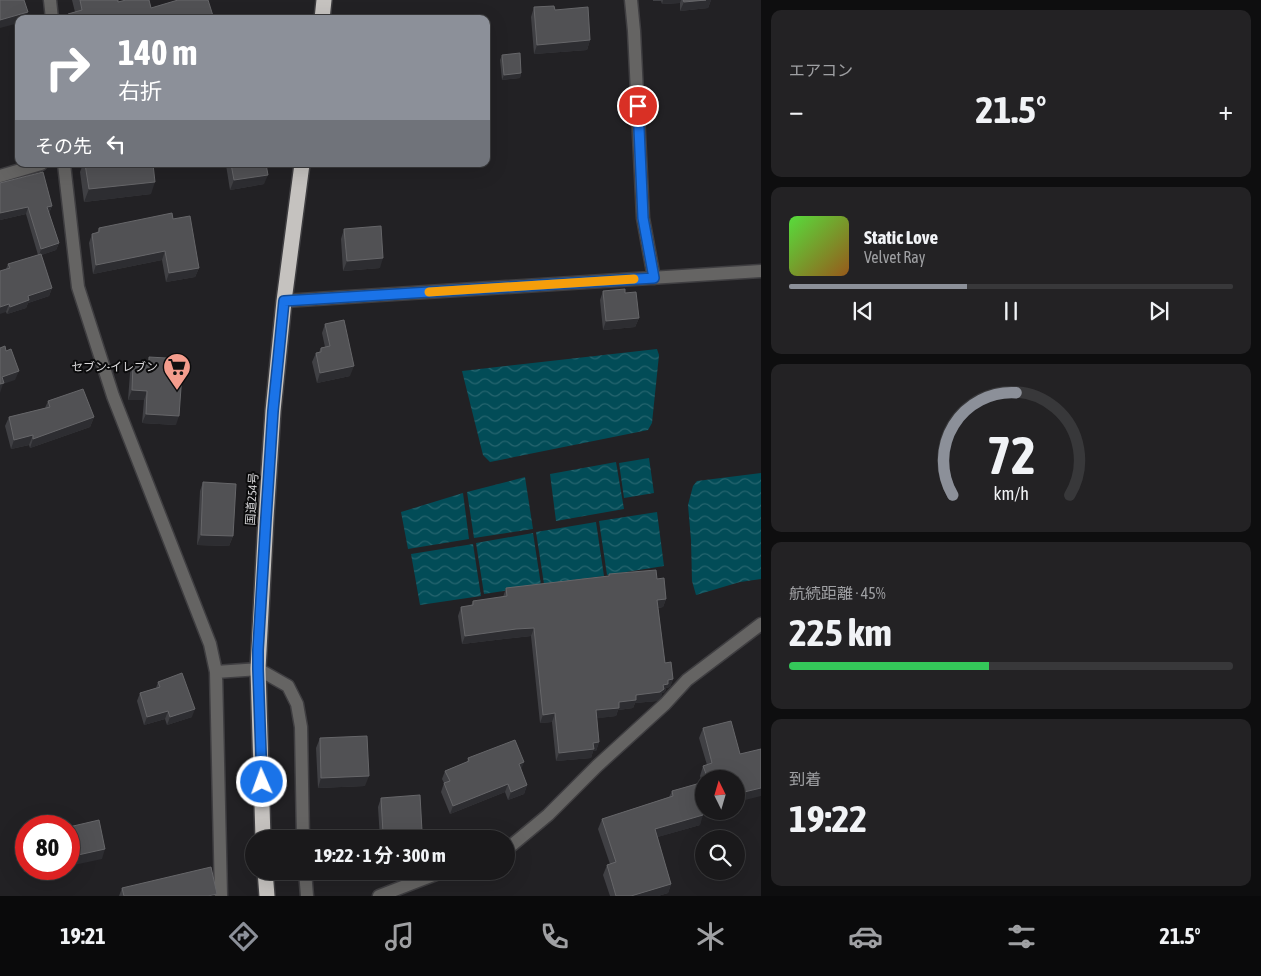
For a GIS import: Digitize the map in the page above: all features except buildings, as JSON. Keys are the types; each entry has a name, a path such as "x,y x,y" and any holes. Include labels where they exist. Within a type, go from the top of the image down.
{"highway":[{"path":"322,15 324,0"},
{"name":"国道254号","path":"264,830 258,669 266,518 273,411 284,301 302,167"},
{"path":"266,880 267,896"}],"street":[{"path":"50,0 52,15"},
{"path":"631,0 643,218 654,278"},
{"path":"0,176 31,167"},
{"path":"64,167 78,287 113,396 210,644 216,672 221,896"},
{"path":"284,301 761,271"},
{"path":"515,842 548,815 597,766 665,704 687,680 761,624"},
{"path":"216,672 258,669 288,686 297,704 301,727 303,830"},
{"path":"306,880 307,896"},
{"path":"379,896 421,880"}],"water":[{"path":"657,349 659,355 652,423 648,430 490,462 483,455 462,371"},
{"path":"649,458 654,493 624,498 619,463"},
{"path":"616,462 624,509 556,521 550,474"},
{"path":"761,473 761,579 740,582 696,595 692,581 688,505 693,486 697,481"},
{"path":"525,477 533,529 474,538 467,492"},
{"path":"463,493 469,539 408,549 401,512"},
{"path":"657,512 664,566 607,575 599,521"},
{"path":"596,522 604,576 544,584 536,532"},
{"path":"533,533 541,585 484,594 476,543"},
{"path":"473,544 481,596 420,605 411,554"}],"slow traffic":[{"path":"429,292 634,279"}],"place":[{"name":"セブン-イレブン","path":"177,391"}],"route":[{"path":"262,782 258,650 273,411 284,301 654,278 643,218 638,106"}]}
